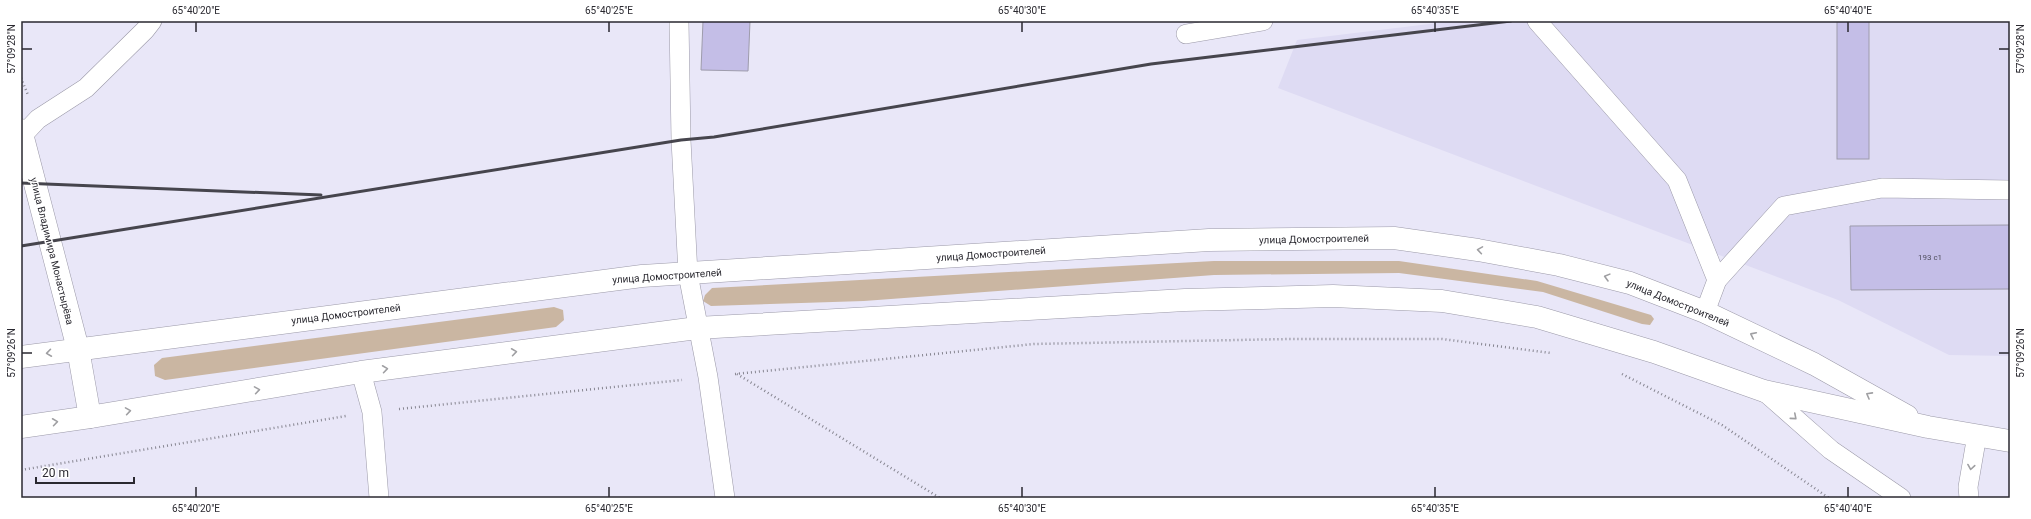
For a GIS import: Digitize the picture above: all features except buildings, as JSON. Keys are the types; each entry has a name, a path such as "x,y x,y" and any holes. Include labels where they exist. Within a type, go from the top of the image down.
{"main road":[{"name":"улица Владимира Монастырёва","path":"22,132 78,349 90,417"},
{"name":"улица Домостроителей","path":"21,357 642,276 1209,240 1394,238 1478,250 1559,264 1630,283 1705,312 1814,364 1928,427"},
{"name":"улица Домостроителей","path":"21,427 362,372 697,328 1185,300 1333,296 1442,301 1537,317 1654,352 1764,392 1928,427 2010,441"}],"lane":[{"path":"22,132 86,88 145,30 152,21"},
{"path":"680,21 681,140 688,274 697,328 708,377 725,498"},
{"path":"1186,34 1263,21"},
{"path":"1537,21 1677,180 1717,280"},
{"path":"1705,312 1717,280 1784,206 1882,188 2010,190"},
{"path":"362,372 372,412 379,498"},
{"path":"1764,392 1831,450 1901,498"},
{"path":"1969,498 1968,487 1977,435"}],"path":[{"path":"21,470 372,412 737,373 1042,344 1289,339 1442,339 1556,354"},
{"path":"1615,371 1722,425 1829,498"},
{"path":"737,373 940,498"}],"shaded area":[{"path":"1454,21 2010,21 2010,356 1949,355 1838,300 1278,88 1297,40"},
{"path":"1214,261 1399,261 1537,281 1651,315 1654,319 1650,325 1642,324 1543,292 1399,273 1214,275 864,301 711,306 703,301 705,295 712,288"},
{"path":"554,307 563,310 564,320 556,327 165,380 155,376 154,365 162,358"}],"railway":[{"path":"21,246 681,140 714,137 1151,64 1511,21"},
{"path":"21,183 321,195"}]}
